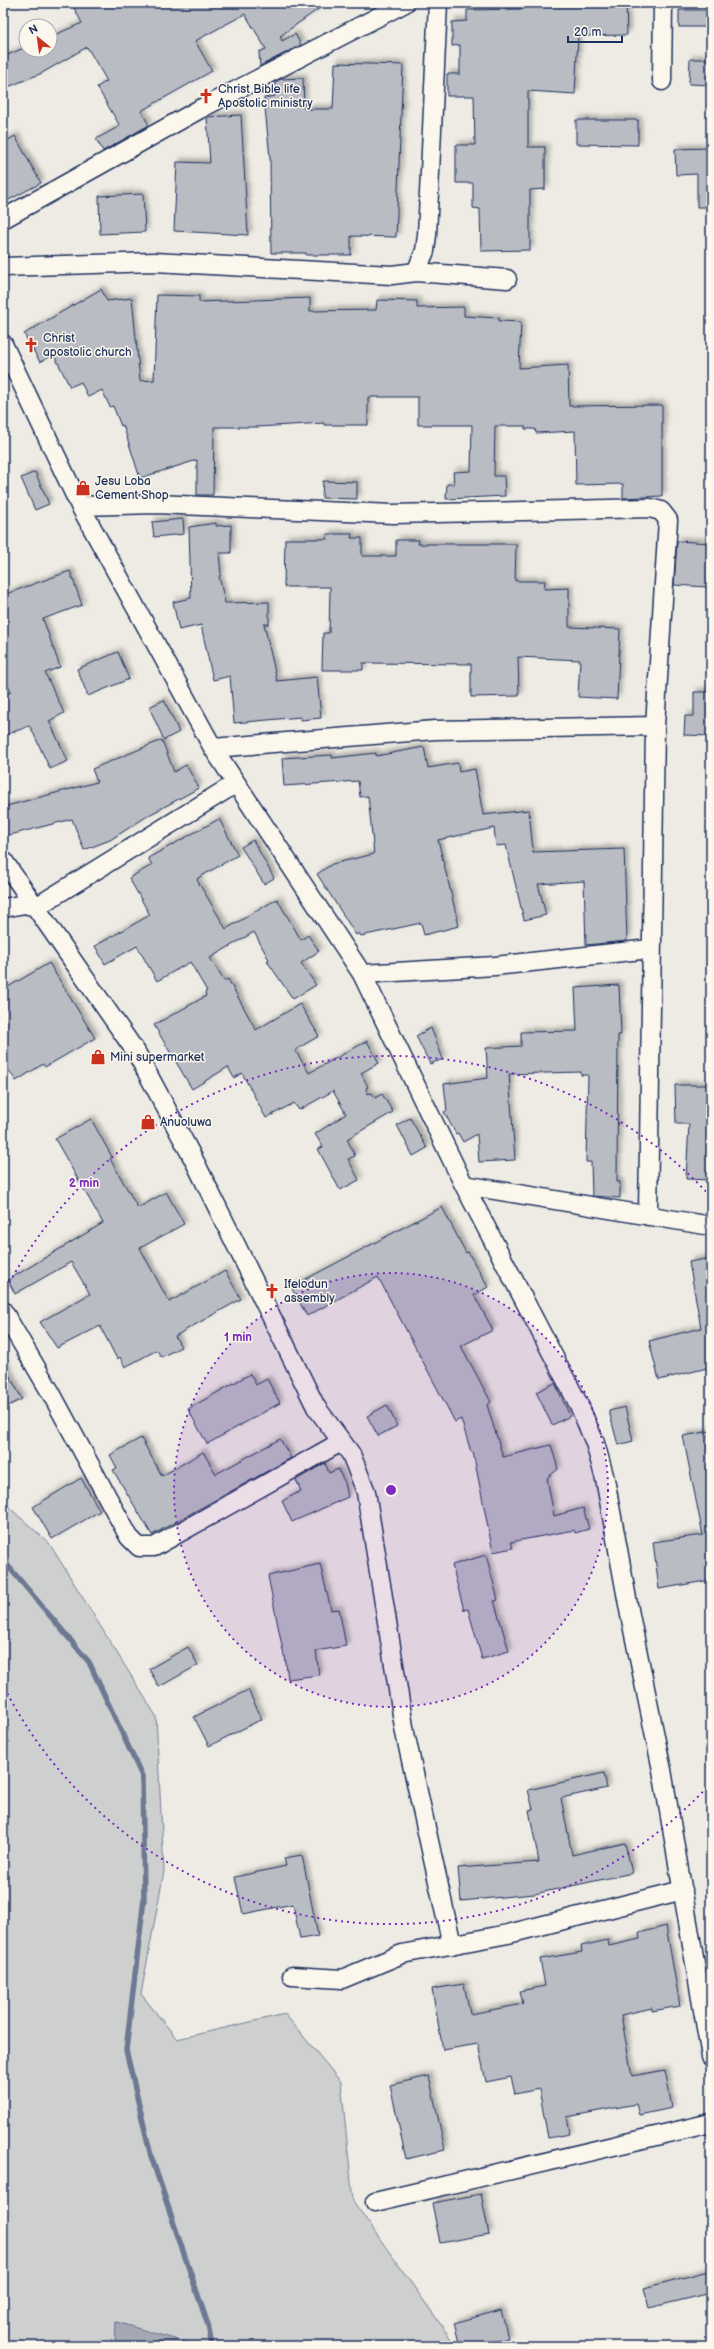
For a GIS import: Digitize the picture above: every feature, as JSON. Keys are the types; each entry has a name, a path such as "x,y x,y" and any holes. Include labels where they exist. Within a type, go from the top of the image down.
{"street":[{"path":"3,219 200,109 405,3"},
{"path":"416,272 425,251 428,235 438,3"},
{"path":"662,81 663,3"},
{"path":"3,268 154,262 392,275 416,272 507,279"},
{"path":"3,344 80,506 213,748 235,784 362,974 464,1185 579,1405 595,1443 605,1479 684,1890 711,2057"},
{"path":"80,506 156,504 393,514 650,508 661,511 668,520 655,726 650,949 648,1216"},
{"path":"213,748 435,730 655,726"},
{"path":"3,908 25,904 36,907 235,784"},
{"path":"3,860 136,1052 195,1162 316,1407 351,1454 366,1492 405,1733 452,1945"},
{"path":"362,974 495,966 650,949"},
{"path":"464,1185 711,1226"},
{"path":"3,1310 51,1393 129,1537 139,1547 154,1547 341,1442"},
{"path":"292,1976 342,1979 402,1954 508,1934 684,1890"},
{"path":"375,2202 711,2123"}],"shaded area":[{"path":"3,1502 49,1543 156,1716 164,1871 141,1994 177,2039 285,2014 341,2082 353,2201 456,2346 195,2346 116,2322 115,2346 3,2346"},
{"path":"116,2322 195,2345 195,2346 115,2346"}],"building":[{"path":"84,3 327,3 280,36 282,41 295,34 301,45 260,66 259,52 266,49 245,14 195,41 212,71 141,111 149,125 103,151 96,139 120,126 97,87 107,81 87,47 42,73 3,89 3,57 18,50 18,58 58,58 58,34 82,23 74,8"},
{"path":"524,3 626,3 627,35 578,36 575,94 528,91 528,147 545,147 545,189 530,190 530,250 481,251 480,209 473,208 473,183 456,183 456,145 475,145 474,96 447,96 447,74 460,74 460,45 452,46 452,22 467,21 467,10 524,9"},
{"path":"679,10 711,10 711,27 679,27"},
{"path":"690,59 711,59 711,85 689,84"},
{"path":"335,63 403,65 396,237 351,236 351,255 271,253 270,158 264,98 275,96 275,82 281,79 303,78 304,109 333,109"},
{"path":"241,115 248,235 174,231 177,162 210,163 207,117"},
{"path":"576,120 638,120 638,145 576,144"},
{"path":"15,136 41,183 3,203 3,143"},
{"path":"711,148 711,207 697,207 697,174 676,175 675,149"},
{"path":"143,194 145,232 100,234 99,196"},
{"path":"101,289 107,301 132,298 140,381 154,380 157,295 199,296 199,302 310,298 310,311 376,310 377,300 417,301 417,308 464,307 464,316 499,318 499,321 521,322 519,368 568,365 569,406 662,405 662,496 623,498 623,484 576,485 575,431 536,433 535,429 525,429 525,426 495,426 494,476 504,476 505,496 446,499 447,484 454,484 453,472 471,471 472,425 418,425 418,397 368,397 368,425 324,425 324,423 257,427 214,427 213,495 197,495 197,460 140,478 123,425 121,426 113,406 110,407 102,390 88,397 81,382 70,387 54,355 40,362 24,334"},
{"path":"35,472 49,504 35,510 21,478"},
{"path":"323,481 357,482 357,499 322,498"},
{"path":"183,519 184,534 154,537 152,522"},
{"path":"216,523 216,526 231,525 231,553 219,553 221,575 219,576 225,603 269,602 269,624 264,624 277,681 317,677 321,718 301,720 301,717 234,723 230,676 213,680 201,625 179,630 173,602 191,598 189,527"},
{"path":"327,534 352,534 351,538 362,538 362,556 396,556 396,540 419,540 418,544 516,544 515,581 545,581 544,589 569,588 569,627 620,629 617,699 578,697 580,660 518,657 519,696 471,697 471,664 363,663 363,670 322,670 323,633 329,633 330,587 284,587 285,539 327,539"},
{"path":"677,541 710,543 708,587 674,585"},
{"path":"70,571 82,605 43,619 60,667 45,673 64,713 49,721 68,761 50,769 29,726 3,736 3,695 11,692 3,676 3,595"},
{"path":"118,652 129,679 88,696 77,669"},
{"path":"694,692 711,692 711,736 684,735 685,716 694,716"},
{"path":"164,700 179,732 164,740 149,707"},
{"path":"162,740 174,772 186,765 199,788 149,815 110,840 84,850 72,819 6,836 3,823 3,807 97,782 92,769"},
{"path":"424,747 428,768 458,763 459,772 475,769 483,815 529,810 533,852 624,849 627,941 586,945 584,881 538,884 546,915 524,920 506,845 496,846 494,828 438,840 459,926 424,935 421,923 361,936 359,933 356,935 317,874 332,864 374,854 368,796 360,797 358,781 284,786 282,758 332,755 332,758 376,753 376,756"},
{"path":"219,819 238,855 197,880 226,929 277,899 301,940 308,935 319,951 301,963 316,985 293,999 267,961 269,960 254,932 210,958 224,981 228,979 256,1030 300,1004 319,1036 295,1050 309,1073 367,1041 379,1063 361,1073 368,1087 366,1088 367,1094 372,1093 375,1098 382,1094 393,1112 347,1139 355,1156 348,1159 359,1180 340,1190 318,1149 323,1147 315,1134 346,1114 333,1091 299,1110 294,1103 266,1118 242,1073 234,1078 228,1067 192,1089 154,1025 206,996 205,992 207,991 190,962 157,981 137,946 105,964 95,946 150,915 129,878 152,865 148,858"},
{"path":"253,840 274,878 264,884 241,847"},
{"path":"49,963 95,1038 45,1067 43,1064 16,1081 3,1061 3,990"},
{"path":"619,985 621,1035 618,1035 617,1182 620,1182 620,1198 592,1196 591,1162 586,1162 588,1075 581,1075 581,1072 509,1074 515,1160 479,1162 477,1134 463,1142 458,1133 456,1134 444,1112 447,1111 444,1084 488,1078 486,1048 521,1046 521,1032 577,1031 575,988"},
{"path":"431,1028 443,1059 430,1064 416,1036"},
{"path":"675,1085 711,1085 711,1180 686,1179 689,1124 676,1124"},
{"path":"410,1118 427,1148 413,1156 397,1125"},
{"path":"91,1119 112,1157 110,1159 138,1208 166,1192 184,1224 140,1248 169,1302 225,1271 241,1299 175,1336 181,1347 161,1357 157,1350 125,1367 120,1357 117,1359 100,1326 57,1348 40,1322 90,1294 71,1262 15,1294 8,1280 103,1223 55,1139"},
{"path":"442,1207 466,1253 468,1252 488,1287 474,1295 493,1330 461,1346 491,1402 487,1405 503,1457 551,1445 558,1469 547,1478 554,1516 583,1508 589,1529 575,1533 574,1530 511,1542 513,1548 493,1552 473,1452 471,1452 461,1419 455,1422 378,1277 307,1316 291,1287"},
{"path":"711,1258 711,1367 659,1380 649,1341 701,1328 689,1262"},
{"path":"3,1363 22,1399 8,1406 3,1396"},
{"path":"250,1374 256,1385 267,1379 280,1403 207,1444 188,1409"},
{"path":"555,1383 570,1416 552,1425 536,1392"},
{"path":"387,1405 397,1426 378,1436 367,1416"},
{"path":"625,1407 633,1441 618,1445 609,1411"},
{"path":"711,1431 711,1580 659,1589 653,1542 703,1535 683,1436"},
{"path":"141,1438 162,1476 203,1452 216,1474 280,1439 291,1458 152,1535 113,1470 117,1468 110,1455"},
{"path":"325,1463 329,1473 338,1469 345,1483 348,1497 292,1522 282,1501 301,1491 296,1480"},
{"path":"81,1478 100,1511 52,1539 33,1507"},
{"path":"486,1555 498,1600 494,1601 509,1651 482,1659 468,1609 464,1610 452,1565"},
{"path":"320,1564 331,1610 339,1609 346,1646 316,1651 319,1675 288,1679 285,1656 268,1576"},
{"path":"188,1647 198,1665 159,1687 149,1669"},
{"path":"248,1690 262,1719 209,1746 194,1717"},
{"path":"604,1773 607,1788 561,1798 572,1855 625,1843 632,1873 534,1894 461,1901 458,1868 539,1862 529,1810 533,1809 528,1790"},
{"path":"302,1855 318,1936 300,1939 293,1904 243,1914 235,1877 286,1866 284,1858"},
{"path":"666,1926 680,2006 652,2011 652,2008 621,2015 632,2076 665,2070 672,2108 639,2115 636,2104 567,2117 570,2134 548,2138 539,2089 515,2094 511,2077 486,2082 478,2044 443,2050 432,1989 464,1984 470,2014 523,2004 520,1991 545,1986 540,1959 582,1952 581,1946 608,1940 609,1946 640,1939 639,1933"},
{"path":"429,2076 445,2150 406,2159 390,2085"},
{"path":"481,2194 489,2234 440,2243 432,2203"},
{"path":"708,2271 711,2293 649,2308 644,2288"},
{"path":"501,2310 508,2338 479,2346 460,2346 454,2323"}],"waterway":[{"path":"3,1560 89,1662 142,1776 144,1899 126,2050 151,2156 208,2325 212,2346"}],"place":[{"name":"Christ Bible life Apostolic ministry","path":"206,96"},
{"name":"Christ apostolic church","path":"31,345"},
{"name":"Jesu Loba Cement Shop","path":"83,488"},
{"name":"Mini supermarket","path":"98,1057"},
{"name":"Anuoluwa","path":"148,1122"},
{"name":"Ifelodun assembly","path":"272,1291"}]}
